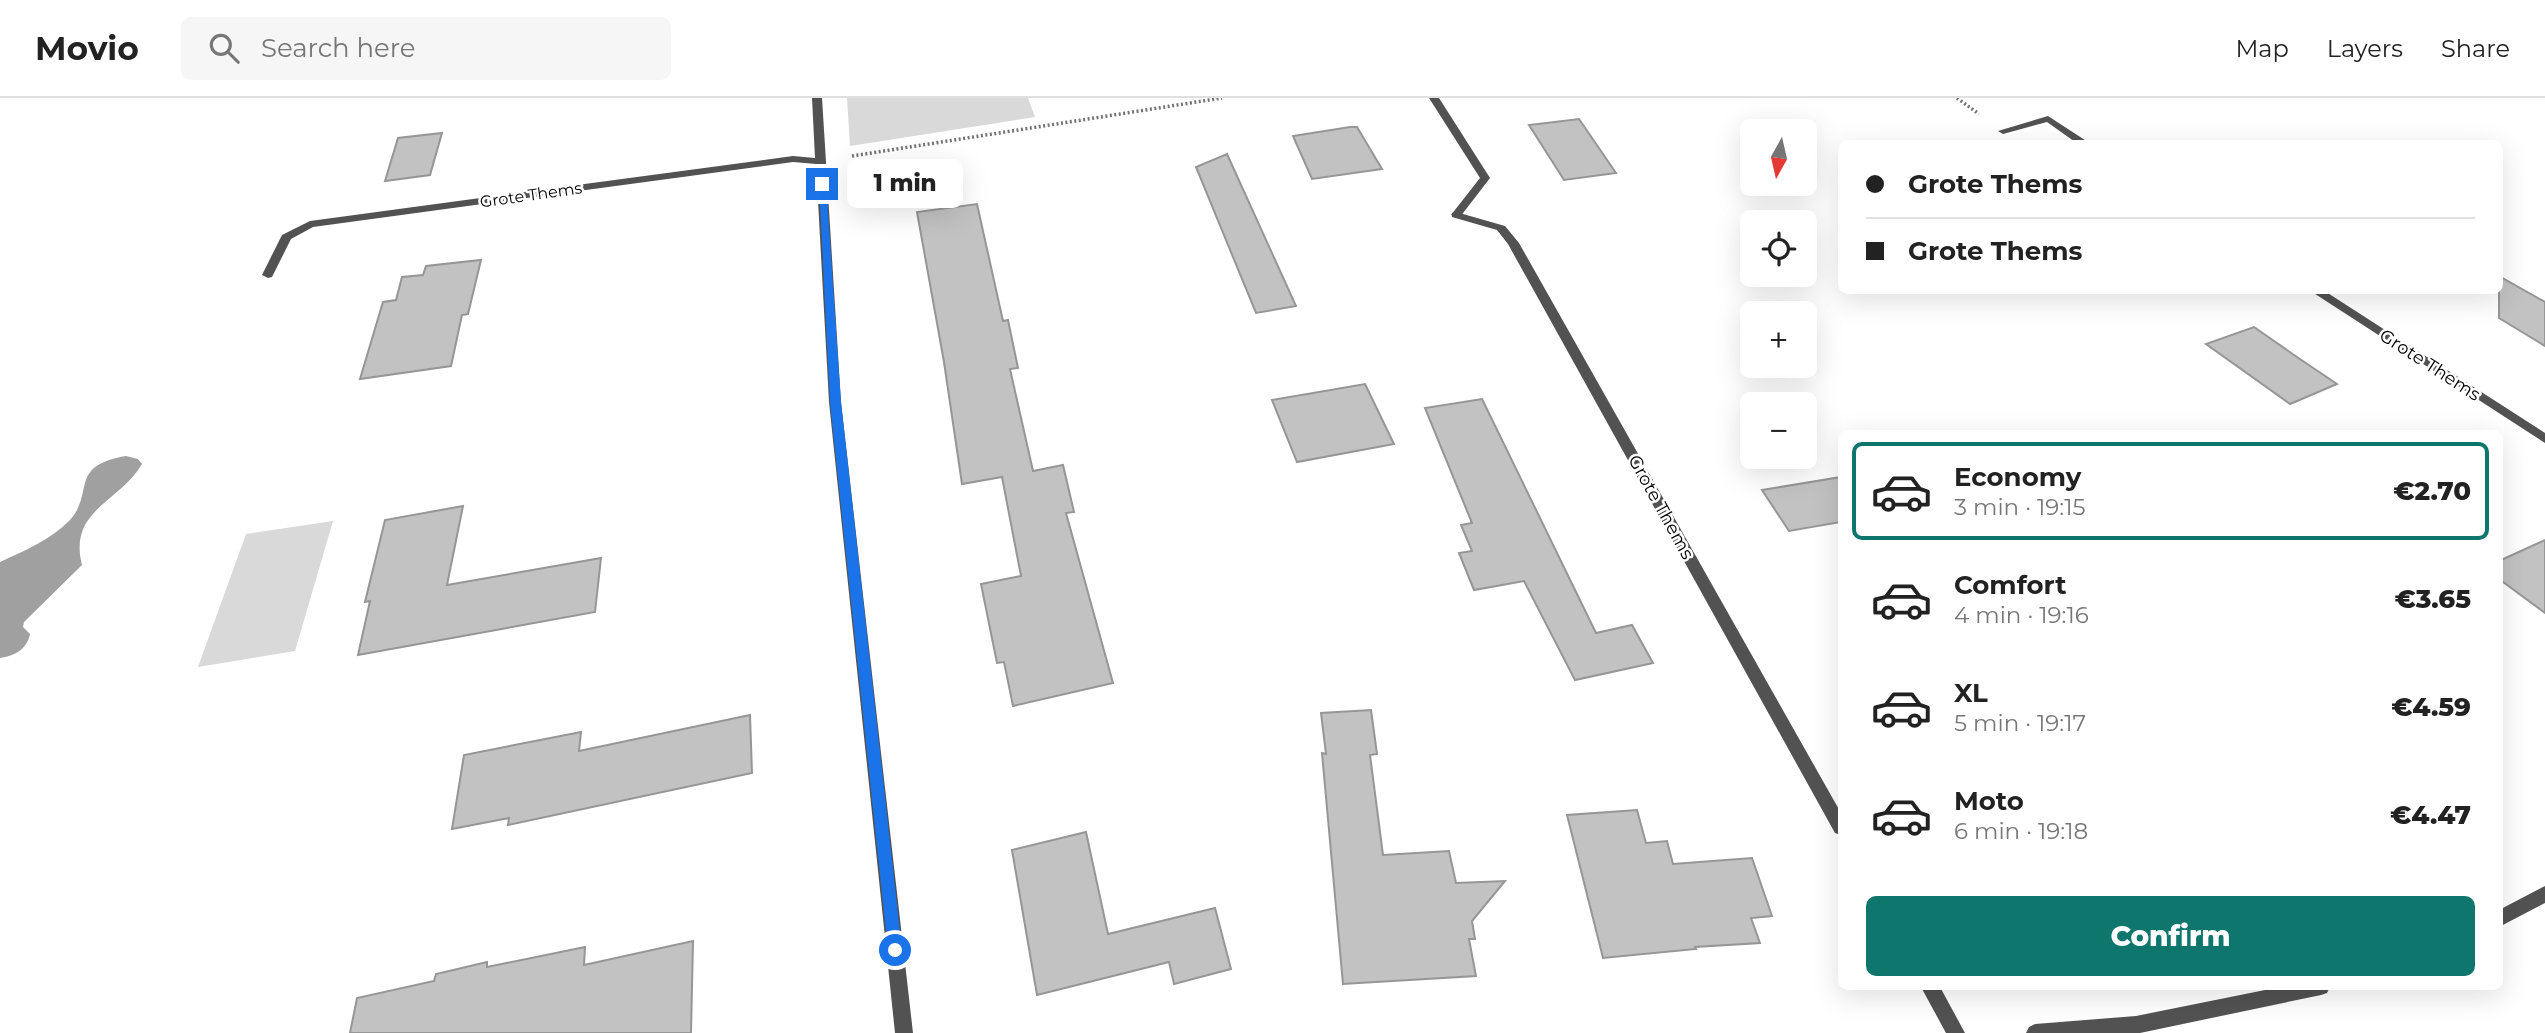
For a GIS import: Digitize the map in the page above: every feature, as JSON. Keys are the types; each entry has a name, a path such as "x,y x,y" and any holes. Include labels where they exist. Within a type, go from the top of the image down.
{"street":[{"path":"817,98 835,402 904,1033"},
{"name":"Grote Thems","path":"1434,98 1485,178 1456,215 1501,228 1513,243 1838,823"},
{"path":"2003,131 2048,119 2079,140"},
{"name":"Grote Thems","path":"268,275 286,237 310,224 793,159 820,161"},
{"name":"Grote Thems","path":"2321,294 2545,439"},
{"path":"2503,917 2545,894"},
{"path":"1932,990 1956,1033"},
{"path":"2035,1033 2136,1025 2306,990"}],"path":[{"path":"820,161 1222,98"}],"shaded area":[{"path":"847,98 1028,98 1035,117 850,146"},
{"path":"126,456 138,459 142,464 121,489 89,519 82,531 82,565 24,622 23,627 30,634 23,648 11,656 0,658 0,562 37,544 63,527 77,510 89,473 108,460"},
{"path":"333,521 295,651 198,667 246,534"}],"building":[{"path":"1579,119 1616,173 1564,180 1529,125"},
{"path":"1357,127 1382,169 1312,179 1293,136"},
{"path":"442,133 430,175 385,181 398,138"},
{"path":"1227,154 1296,306 1256,313 1196,167"},
{"path":"977,204 1003,321 1008,320 1018,368 1010,369 1033,471 1063,465 1074,512 1066,513 1113,683 1013,706 1004,662 997,663 981,584 1021,576 1002,477 962,484 944,362 917,212"},
{"path":"481,260 468,314 462,315 451,366 360,379 383,302 396,300 402,277 423,275 426,266"},
{"path":"2503,278 2545,302 2545,346 2499,318 2499,294 2503,294"},
{"path":"2254,327 2337,384 2290,404 2206,344"},
{"path":"1365,384 1394,444 1297,462 1272,400"},
{"path":"1482,399 1596,633 1632,625 1653,663 1575,680 1524,581 1474,590 1459,553 1472,551 1461,525 1472,523 1425,408"},
{"path":"1838,477 1838,523 1789,531 1762,490"},
{"path":"463,506 447,585 601,558 595,612 358,655 370,601 365,602 385,520"},
{"path":"2545,540 2545,613 2503,582 2503,559"},
{"path":"1371,710 1377,754 1370,755 1383,855 1449,851 1456,883 1505,881 1472,921 1475,939 1469,939 1476,976 1343,984 1322,753 1326,754 1321,713"},
{"path":"750,715 752,773 508,825 509,818 452,829 464,755 581,732 579,751"},
{"path":"1637,810 1646,843 1667,841 1673,864 1752,858 1772,916 1751,918 1760,943 1695,947 1696,949 1603,958 1567,815"},
{"path":"1086,832 1108,934 1215,908 1231,969 1174,984 1169,962 1037,995 1012,850"},
{"path":"693,941 691,1033 350,1033 357,998 434,981 436,974 487,962 487,967 585,947 584,965"}],"route":[{"path":"822,184 835,402 895,950"}]}
